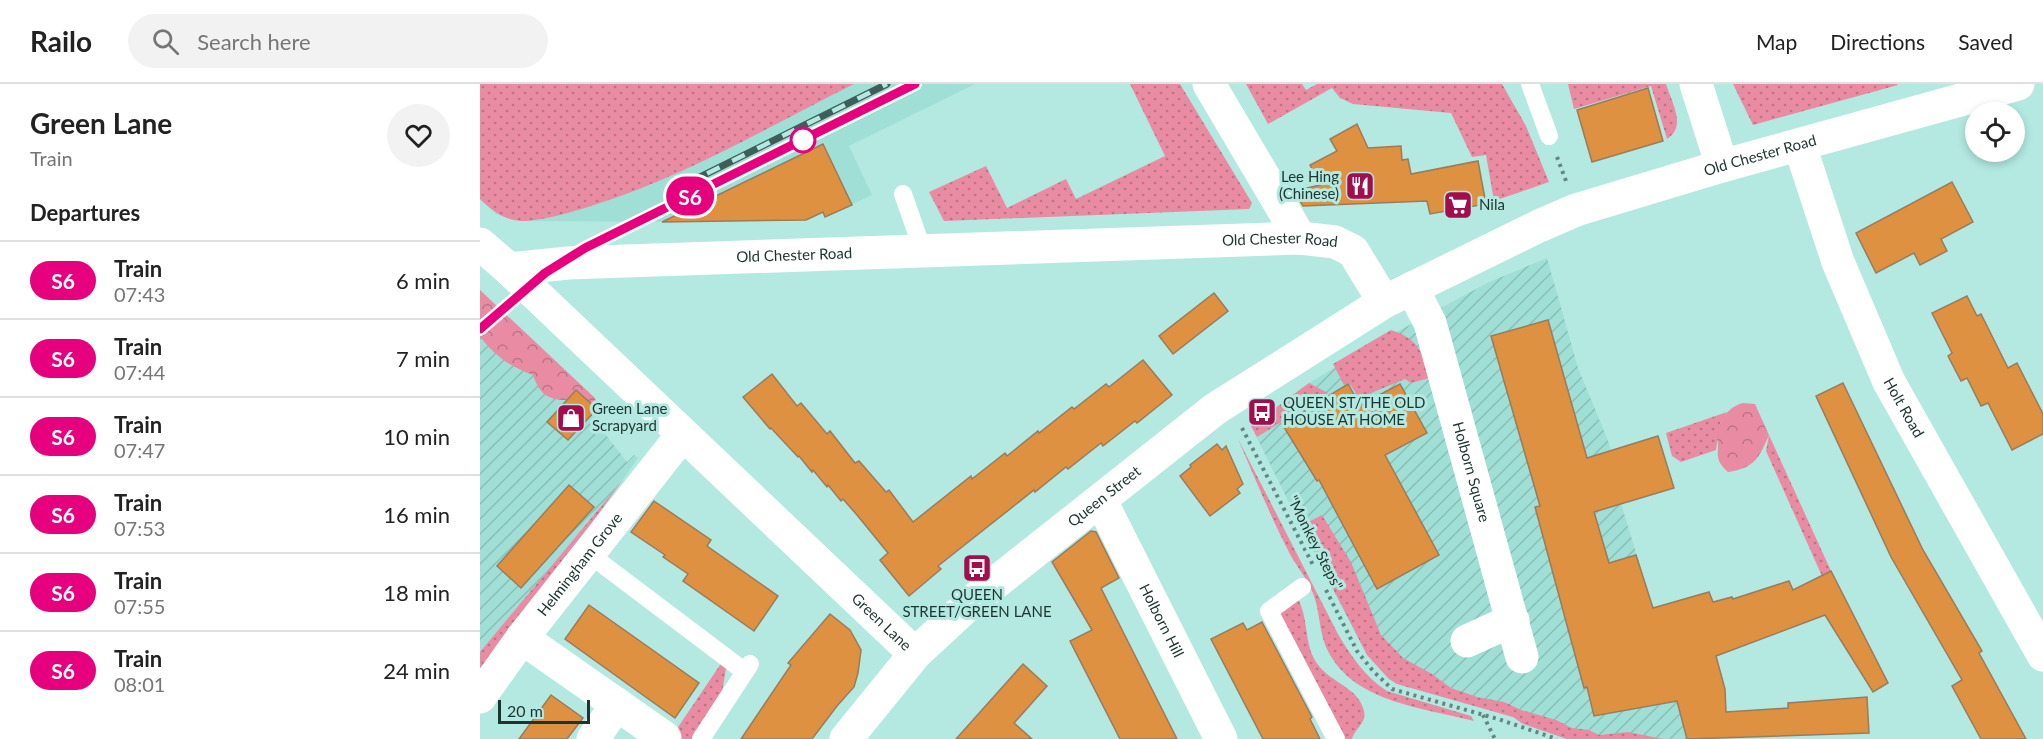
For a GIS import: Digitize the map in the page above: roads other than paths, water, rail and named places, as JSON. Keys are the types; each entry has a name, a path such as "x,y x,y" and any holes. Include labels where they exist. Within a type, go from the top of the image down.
{"street":[{"path":"1209,84 1300,238"},
{"path":"1696,84 1722,166"},
{"name":"Old Chester Road","path":"510,269 568,263 1300,238 1335,242 1353,251 1398,295 1576,210 1722,166 2018,84"},
{"name":"Holt Road","path":"1800,146 1838,262 1888,382 2043,655"},
{"name":"Green Lane","path":"480,244 510,269 915,654"},
{"name":"Queen Street","path":"851,735 915,654 970,603 1228,400 1398,295"},
{"name":"Holborn Square","path":"1398,295 1430,323 1522,657"},
{"name":"Helmingham Grove","path":"480,697 522,638 683,434"},
{"name":"Holborn Hill","path":"1101,501 1221,739"},
{"path":"1467,641 1513,620"},
{"path":"522,638 665,738"},
{"path":"592,739 617,704"}],"lane":[{"path":"1530,84 1549,136"},
{"path":"903,194 923,251"},
{"path":"589,554 747,668 701,739"},
{"path":"1302,587 1269,611 1336,739"}],"railway":[{"path":"682,186 887,84"},
{"path":"687,197 915,84"}],"train":[{"name":"S6","path":"480,329 545,273 585,248 915,84"}],"place":[{"name":"Lee Hing (Chinese)","path":"1360,186"},
{"name":"Nila","path":"1458,205"},
{"name":"QUEEN ST/THE OLD HOUSE AT HOME","path":"1262,412"},
{"name":"Green Lane Scrapyard","path":"571,418"},
{"name":"QUEEN STREET/GREEN LANE","path":"977,568"}]}
